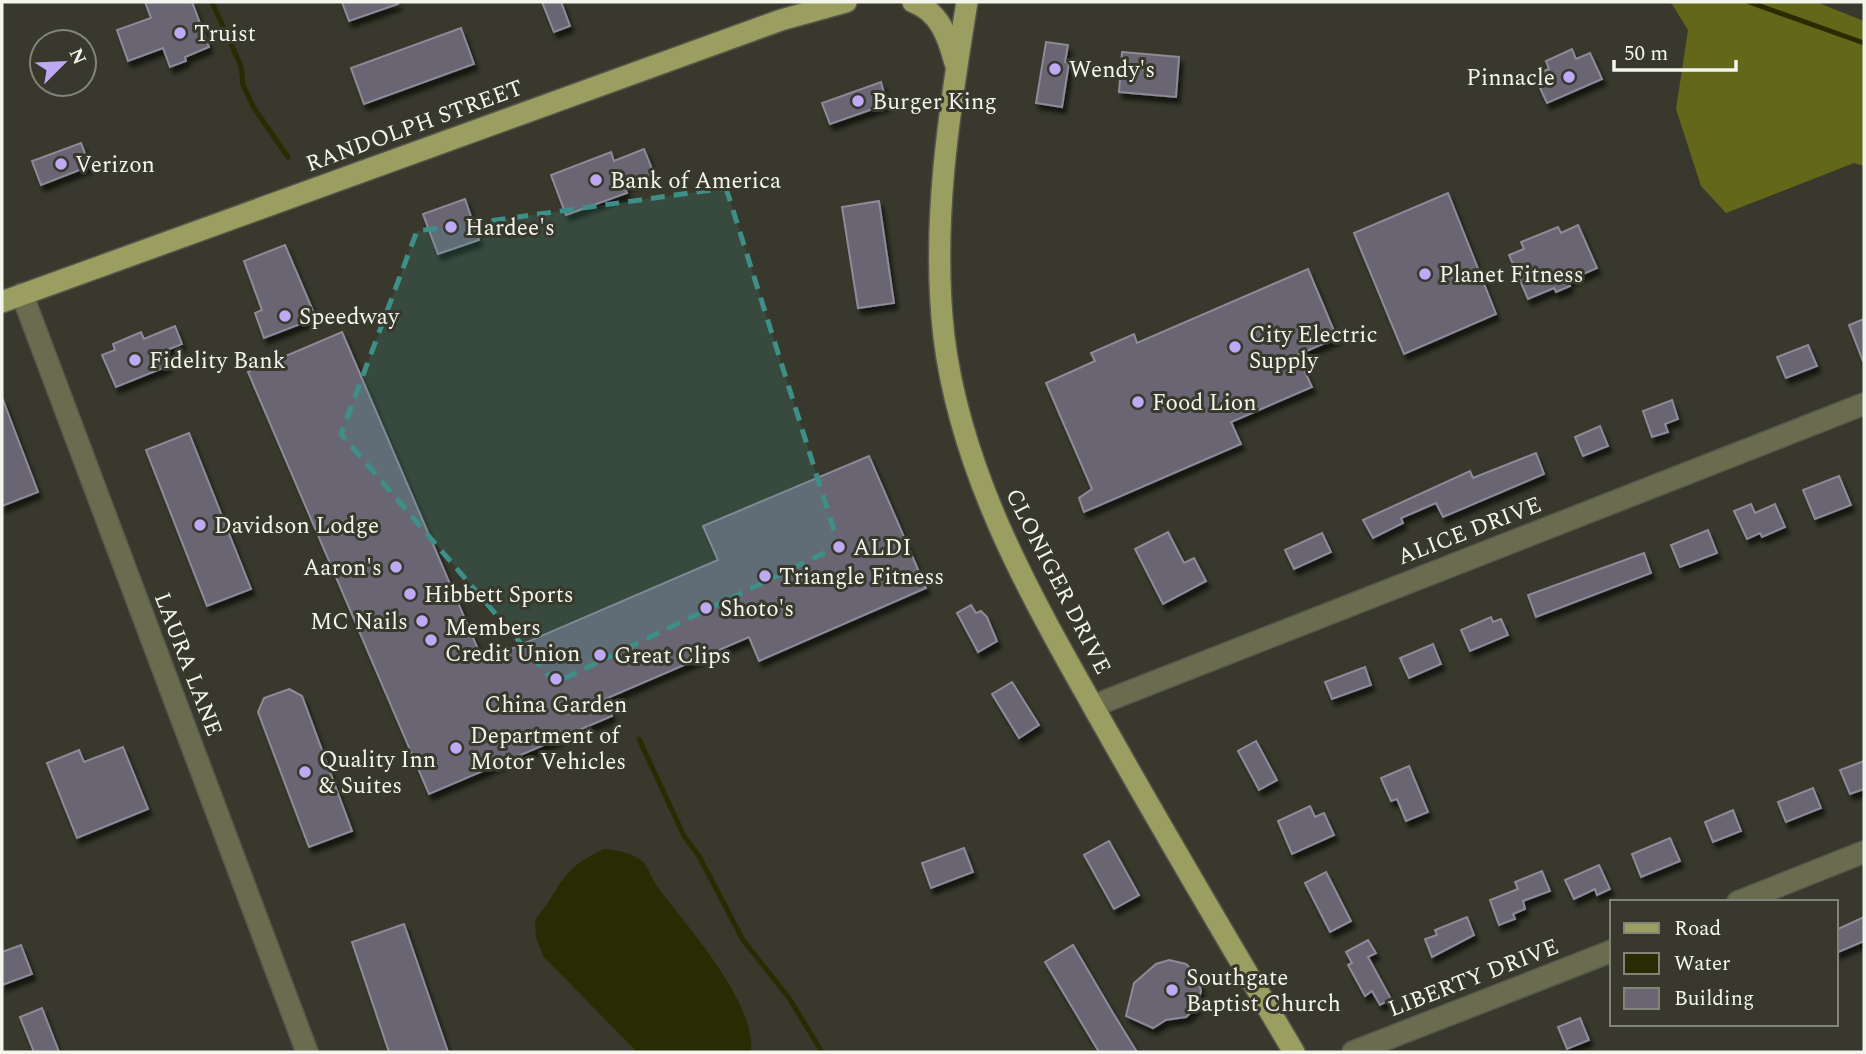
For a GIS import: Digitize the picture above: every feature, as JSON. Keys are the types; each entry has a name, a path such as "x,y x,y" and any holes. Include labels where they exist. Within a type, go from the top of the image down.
{"main road":[{"name":"RANDOLPH STREET","path":"12,298 781,20 846,2"},
{"path":"913,2 934,14 950,44 956,69"},
{"name":"CLONIGER DRIVE","path":"967,2 956,69 939,225 944,337 969,447 992,511 1025,584 1294,1052"}],"street":[{"name":"LAURA LANE","path":"12,298 307,1052"},
{"name":"ALICE DRIVE","path":"1093,706 1864,404"},
{"path":"1743,900 1864,852"},
{"name":"LIBERTY DRIVE","path":"1353,1052 1610,952"}],"highlighted area":[{"path":"726,188 839,546 555,683 341,434 417,231"}],"shaded area":[{"path":"1666,2 1816,2 1864,21 1864,166 1854,163 1726,213 1701,186 1676,109 1688,30 1672,4"}],"water":[{"path":"604,849 631,854 646,865 657,886 717,965 731,988 743,1010 750,1032 751,1052 637,1052 544,957 536,938 535,920 569,872"}],"building":[{"name":"Truist","path":"145,2 192,2 209,47 170,67 163,48 128,61 117,30 151,18"},
{"path":"342,2 397,2 398,4 349,21"},
{"path":"542,2 561,2 570,26 554,32"},
{"path":"461,28 474,64 364,104 351,68"},
{"name":"Wendy's","path":"1046,42 1068,45 1065,62 1069,63 1062,107 1036,103"},
{"path":"1572,49 1576,59 1590,53 1602,79 1547,103 1534,75 1549,69 1546,61"},
{"path":"1122,52 1179,57 1176,97 1119,92"},
{"name":"Burger King","path":"881,82 887,104 830,124 822,103"},
{"name":"Verizon","path":"81,143 90,166 41,185 32,161"},
{"name":"Bank of America","path":"644,149 654,174 624,186 627,193 566,215 551,175 611,152 614,161"},
{"name":"Planet Fitness","path":"1448,193 1496,314 1404,354 1354,233"},
{"name":"Hardee's","path":"465,199 479,240 438,254 423,214"},
{"path":"879,201 894,303 858,308 842,207"},
{"path":"1578,225 1597,268 1567,281 1570,286 1556,292 1554,288 1528,299 1509,255 1524,249 1521,242 1558,227 1561,233"},
{"path":"285,245 316,318 264,338 255,313 262,310 244,261"},
{"name":"Food Lion","path":"1308,269 1337,338 1297,355 1312,387 1231,422 1241,444 1084,512 1079,498 1092,489 1046,383 1095,361 1091,353 1134,334 1137,343"},
{"path":"1864,319 1864,361 1863,361 1849,325"},
{"name":"Fidelity Bank","path":"175,326 182,344 162,352 168,366 116,387 102,355 115,350 113,344 141,332 144,339"},
{"path":"342,332 483,661 718,560 703,526 869,456 926,588 759,661 749,637 605,699 612,716 429,794 248,372"},
{"path":"1808,345 1817,366 1786,378 1777,357"},
{"path":"1672,400 1678,419 1665,424 1668,432 1652,437 1643,411"},
{"path":"2,401 38,492 2,506"},
{"path":"1600,426 1608,446 1583,456 1575,437"},
{"name":"Davidson Lodge","path":"189,433 251,589 207,606 146,450"},
{"path":"1536,453 1544,474 1443,517 1436,503 1401,518 1403,523 1373,538 1363,520 1470,471 1473,478"},
{"path":"1839,476 1851,505 1815,519 1803,490"},
{"path":"1751,504 1755,513 1775,504 1785,527 1762,537 1760,533 1747,539 1734,511"},
{"path":"1708,530 1717,553 1680,567 1671,545"},
{"path":"1168,532 1184,563 1194,558 1206,581 1163,604 1135,549"},
{"path":"1322,533 1331,552 1294,569 1285,550"},
{"path":"1644,553 1651,573 1536,617 1528,595"},
{"path":"971,605 976,613 981,611 987,617 997,641 978,652 957,613"},
{"path":"1491,617 1493,622 1501,619 1508,635 1470,651 1461,630"},
{"path":"1433,644 1441,664 1409,678 1400,658"},
{"path":"1365,667 1371,685 1332,699 1325,682"},
{"path":"1012,682 1039,725 1019,738 992,694"},
{"name":"Quality Inn & Suites","path":"289,689 302,696 352,831 309,847 258,712 264,698"},
{"path":"1256,741 1277,780 1259,790 1238,751"},
{"path":"123,747 148,809 77,838 47,763 79,750 84,762"},
{"path":"1864,761 1864,789 1850,794 1840,770"},
{"path":"1409,766 1428,812 1406,821 1397,799 1391,801 1381,778"},
{"path":"1813,788 1821,808 1786,822 1778,802"},
{"path":"1310,806 1315,817 1324,813 1334,835 1292,854 1278,821"},
{"path":"1733,810 1741,831 1713,842 1705,822"},
{"path":"1670,838 1680,861 1641,877 1632,854"},
{"path":"1109,841 1139,895 1114,909 1084,855"},
{"path":"964,848 973,872 931,888 922,863"},
{"path":"1599,865 1610,889 1597,895 1595,889 1574,899 1565,880"},
{"path":"1542,871 1550,891 1523,901 1525,909 1513,914 1515,919 1499,925 1490,900 1518,889 1515,882"},
{"path":"1326,872 1351,921 1330,932 1305,883"},
{"path":"1467,917 1474,935 1432,957 1425,939 1437,935 1435,930"},
{"path":"1864,917 1864,941 1838,952 1838,929"},
{"path":"404,924 448,1052 389,1052 352,942"},
{"path":"1368,940 1376,953 1368,957 1391,999 1380,1005 1372,991 1365,996 1348,965 1352,963 1346,952"},
{"path":"21,945 32,974 2,985 2,952"},
{"path":"1073,945 1137,1052 1099,1052 1045,962"},
{"path":"1169,960 1186,964 1197,975 1201,991 1197,1007 1186,1017 1166,1020 1153,1028 1126,1016 1134,983 1156,964"},
{"path":"42,1008 59,1052 34,1052 20,1017"},
{"path":"1580,1018 1589,1040 1567,1049 1558,1027"}],"waterway":[{"path":"212,2 241,66 243,85 254,108 288,157"},
{"path":"1749,2 1864,43"},
{"path":"639,739 684,836 699,856 743,940 789,998 822,1052"}],"place":[{"name":"Truist","path":"180,33"},
{"name":"Wendy's","path":"1055,69"},
{"name":"Pinnacle","path":"1569,77"},
{"name":"Burger King","path":"858,101"},
{"name":"Verizon","path":"61,164"},
{"name":"Bank of America","path":"596,180"},
{"name":"Hardee's","path":"451,227"},
{"name":"Planet Fitness","path":"1425,274"},
{"name":"Speedway","path":"285,316"},
{"name":"City Electric Supply","path":"1235,347"},
{"name":"Fidelity Bank","path":"135,360"},
{"name":"Food Lion","path":"1138,402"},
{"name":"Davidson Lodge","path":"200,525"},
{"name":"ALDI","path":"839,547"},
{"name":"Aaron's","path":"396,567"},
{"name":"Triangle Fitness","path":"765,576"},
{"name":"Hibbett Sports","path":"410,594"},
{"name":"Shoto's","path":"706,608"},
{"name":"MC Nails","path":"422,621"},
{"name":"Members Credit Union","path":"431,640"},
{"name":"Great Clips","path":"600,655"},
{"name":"China Garden","path":"556,679"},
{"name":"Department of Motor Vehicles","path":"456,748"},
{"name":"Quality Inn & Suites","path":"305,772"},
{"name":"Southgate Baptist Church","path":"1172,990"}]}
